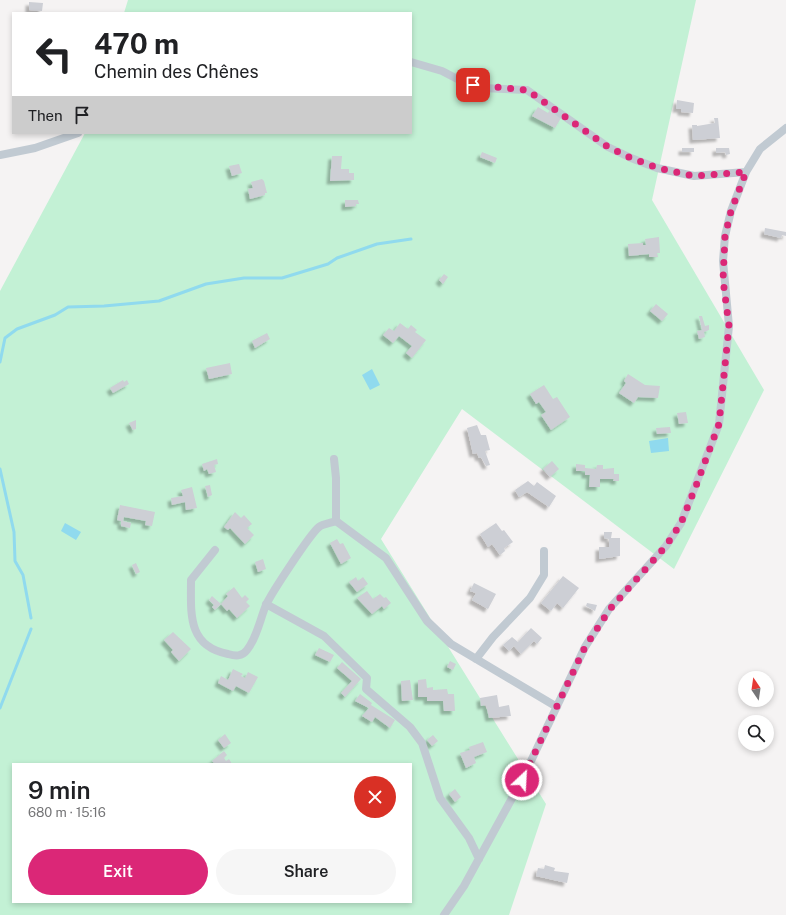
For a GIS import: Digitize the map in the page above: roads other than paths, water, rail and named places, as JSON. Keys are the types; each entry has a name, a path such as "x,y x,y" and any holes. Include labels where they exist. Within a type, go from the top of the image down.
{"street":[{"path":"412,62 442,71 465,83 482,88 527,90 608,147 631,158 658,168 694,176 746,172"},
{"path":"444,915 464,886 522,780 585,647 610,609 666,546 681,523 716,431 722,401 729,326 723,280 725,236 731,211 746,172 760,149 786,128"},
{"path":"0,155 35,148 75,134"},
{"path":"334,459 336,478 336,521"},
{"path":"336,521 386,558 428,621 451,644 557,707"},
{"path":"215,550 190,580 191,618 200,641 220,653 237,656 246,652 251,644 266,604 319,527 336,521"},
{"path":"476,659 493,637 530,598 544,575 544,551"},
{"path":"266,604 324,636 367,678 366,689 410,727 422,743 440,798 469,838 479,859"}],"water":[{"path":"372,369 380,385 370,390 362,375"},
{"path":"668,438 669,451 651,453 649,441"},
{"path":"65,523 81,532 76,540 61,531"}],"waterway":[{"path":"0,362 5,338 17,329 55,315 68,307 104,306 159,301 206,284 244,278 282,278 328,264 337,258 377,244 411,239"},
{"path":"0,469 14,532 15,561 23,575 31,618"},
{"path":"0,708 31,629"}]}
